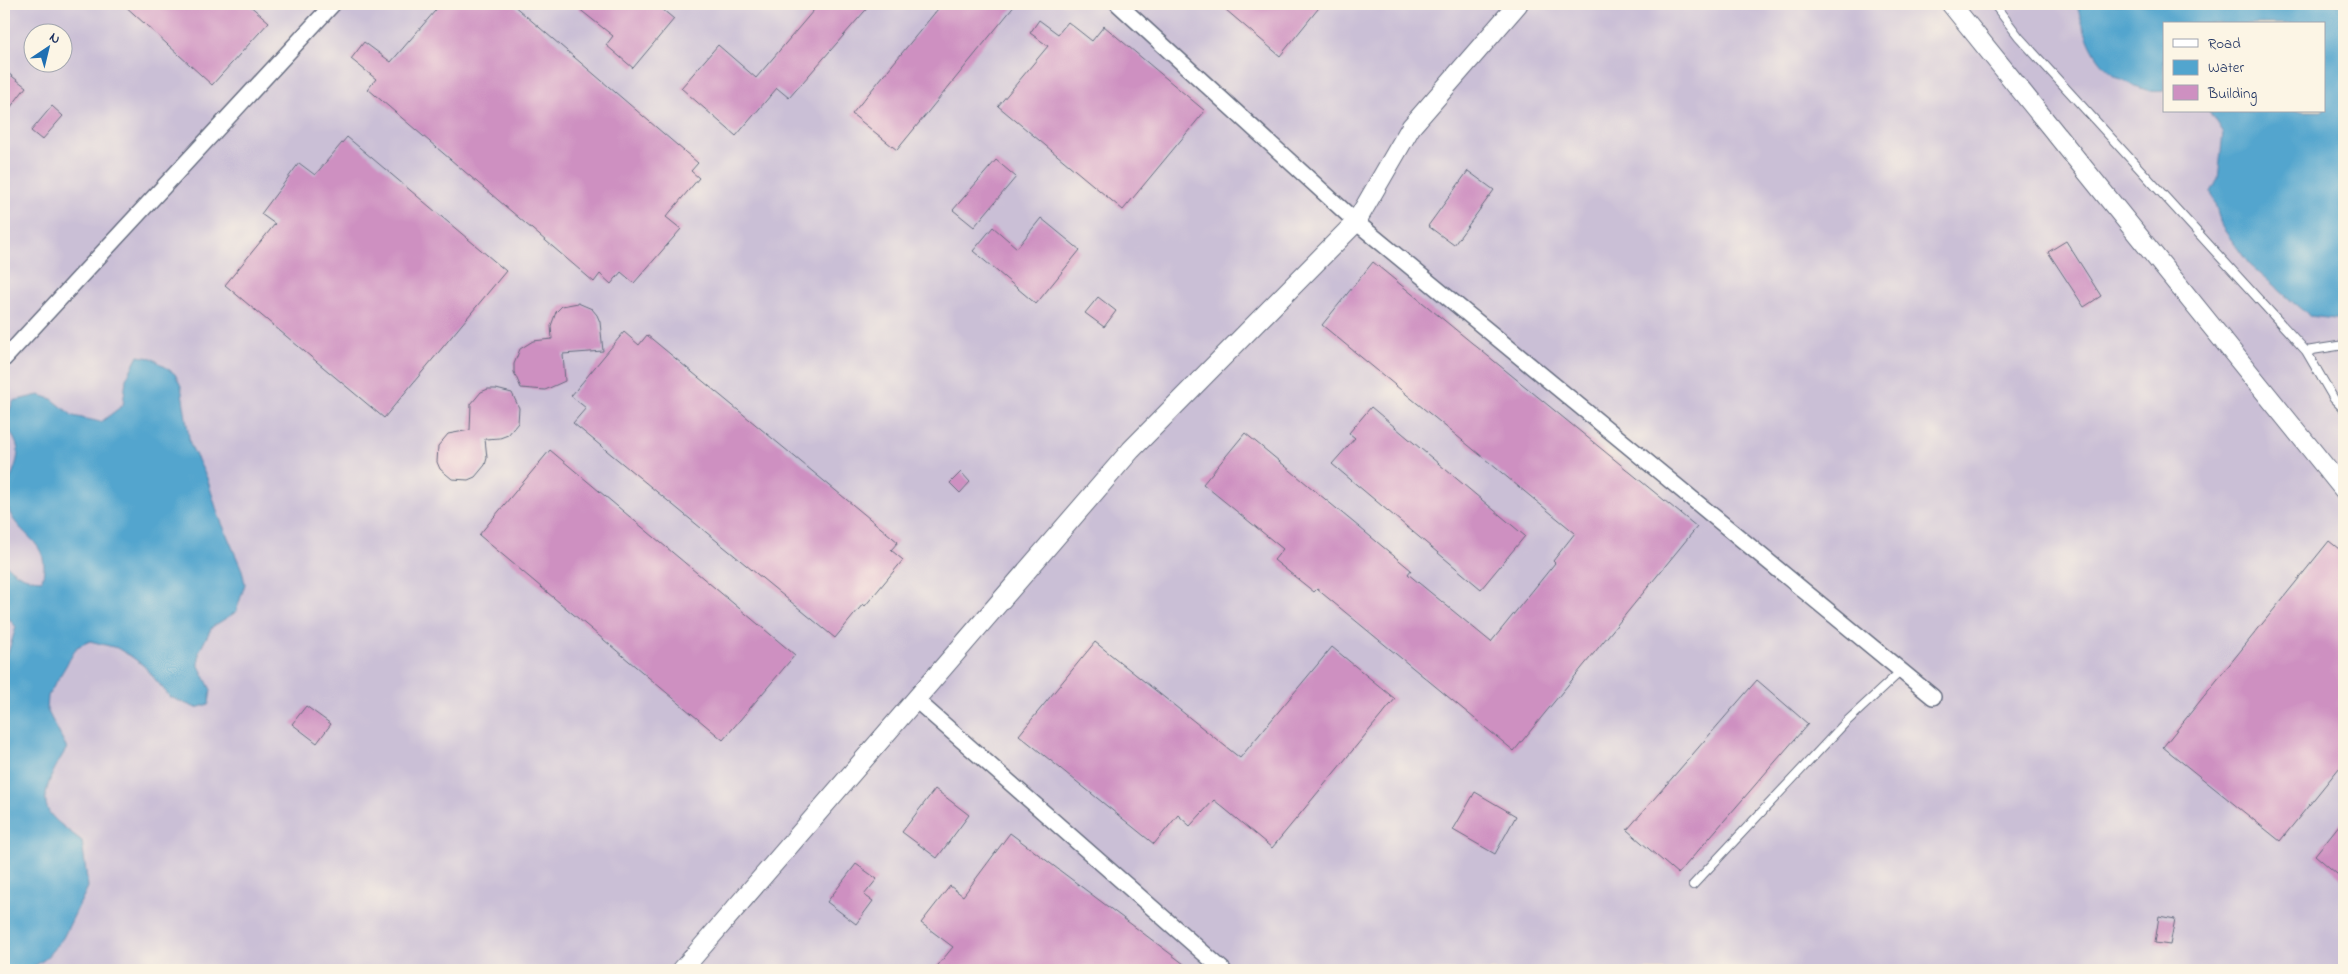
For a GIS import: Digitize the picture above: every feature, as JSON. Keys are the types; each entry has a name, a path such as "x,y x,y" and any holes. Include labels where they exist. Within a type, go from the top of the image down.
{"street":[{"path":"4,359 333,4"},
{"path":"1118,4 1356,222 1933,697"},
{"path":"682,970 1132,450 1356,222 1410,127 1518,4"},
{"path":"1951,4 2344,490"},
{"path":"916,700 1224,970"}],"lane":[{"path":"1994,4 2019,37 2306,351 2334,399 2344,409"},
{"path":"2306,351 2344,345"},
{"path":"1693,886 1845,723 1902,671"}],"shaded area":[{"path":"4,4 2344,4 2344,970 4,970"}],"water":[{"path":"2079,4 2344,4 2344,320 2309,316 2249,264 2222,227 2211,192 2218,179 2223,133 2210,112 2326,112 2326,22 2163,22 2163,91 2155,91 2147,90 2119,78 2101,63 2090,44 2078,9"},
{"path":"138,356 152,358 164,366 175,374 181,386 190,444 207,478 218,514 242,570 245,584 236,612 212,627 199,652 199,666 211,690 209,704 196,708 170,697 144,666 117,648 90,641 77,647 48,696 47,710 67,748 49,781 46,800 47,809 52,816 82,841 88,887 63,938 45,959 33,967 4,970 4,654 8,653 16,627 4,613 4,562 21,576 36,580 42,580 44,567 43,556 32,540 12,518 6,501 6,494 18,452 9,427 9,414 13,401 39,395 52,399 73,416 101,422 123,405 126,379"}],"building":[{"path":"123,4 248,4 269,22 212,85"},
{"path":"441,4 512,4 698,163 691,171 699,178 666,217 681,229 634,283 621,272 611,284 600,274 594,282 368,89 376,79 351,59 364,42 391,62"},
{"path":"573,4 656,4 674,19 633,68 606,45 613,36"},
{"path":"819,4 871,4 789,98 777,88 736,136 681,88 718,45 756,78"},
{"path":"942,4 1016,4 897,150 852,114"},
{"path":"1219,4 1322,4 1280,56"},
{"path":"1039,20 1058,34 1068,22 1092,41 1104,26 1205,111 1123,210 998,106 1048,46 1030,33"},
{"path":"4,70 26,87 4,116"},
{"path":"52,106 63,116 42,140 31,131"},
{"path":"347,137 506,271 384,418 225,285 275,224 261,214 299,163 315,175"},
{"path":"996,160 1016,177 974,227 953,210"},
{"path":"1468,171 1494,190 1454,245 1428,226"},
{"path":"1041,218 1080,250 1036,304 973,251 993,227 1017,248"},
{"path":"2066,241 2101,296 2084,307 2048,252"},
{"path":"1373,262 1697,527 1514,751 1317,589 1314,592 1274,560 1283,549 1203,484 1245,433 1411,570 1408,574 1491,642 1555,563 1553,561 1575,533 1322,325"},
{"path":"1098,297 1116,311 1104,327 1085,313"},
{"path":"578,303 592,309 597,315 600,322 603,351 563,354 565,381 545,390 521,388 514,372 514,364 520,349 533,341 552,339 551,326 556,312 562,306"},
{"path":"624,332 639,345 647,335 898,542 891,550 903,560 865,606 863,604 835,638 573,423 586,408 571,396"},
{"path":"488,389 512,393 519,408 518,423 508,435 500,438 485,439 487,458 485,465 475,477 468,480 452,479 440,469 437,462 438,446 448,434 470,430 471,404 481,392"},
{"path":"1371,407 1525,536 1481,589 1332,464 1355,438 1349,433"},
{"path":"550,450 795,655 723,740 479,535"},
{"path":"961,472 970,482 960,493 950,483"},
{"path":"2329,541 2344,553 2344,762 2280,841 2163,747"},
{"path":"1095,642 1240,758 1332,647 1395,699 1272,848 1214,800 1190,826 1178,815 1154,844 1019,735"},
{"path":"1757,680 1808,724 1678,874 1627,830"},
{"path":"306,706 331,724 317,743 292,724"},
{"path":"935,789 969,815 937,858 902,832"},
{"path":"1475,792 1516,816 1495,854 1453,830"},
{"path":"2344,819 2344,880 2315,855"},
{"path":"1010,833 1192,970 934,970 953,947 921,923 950,886 963,896"},
{"path":"856,864 877,879 864,895 873,901 856,924 827,902"},
{"path":"2159,916 2175,919 2170,945 2155,943"}]}
